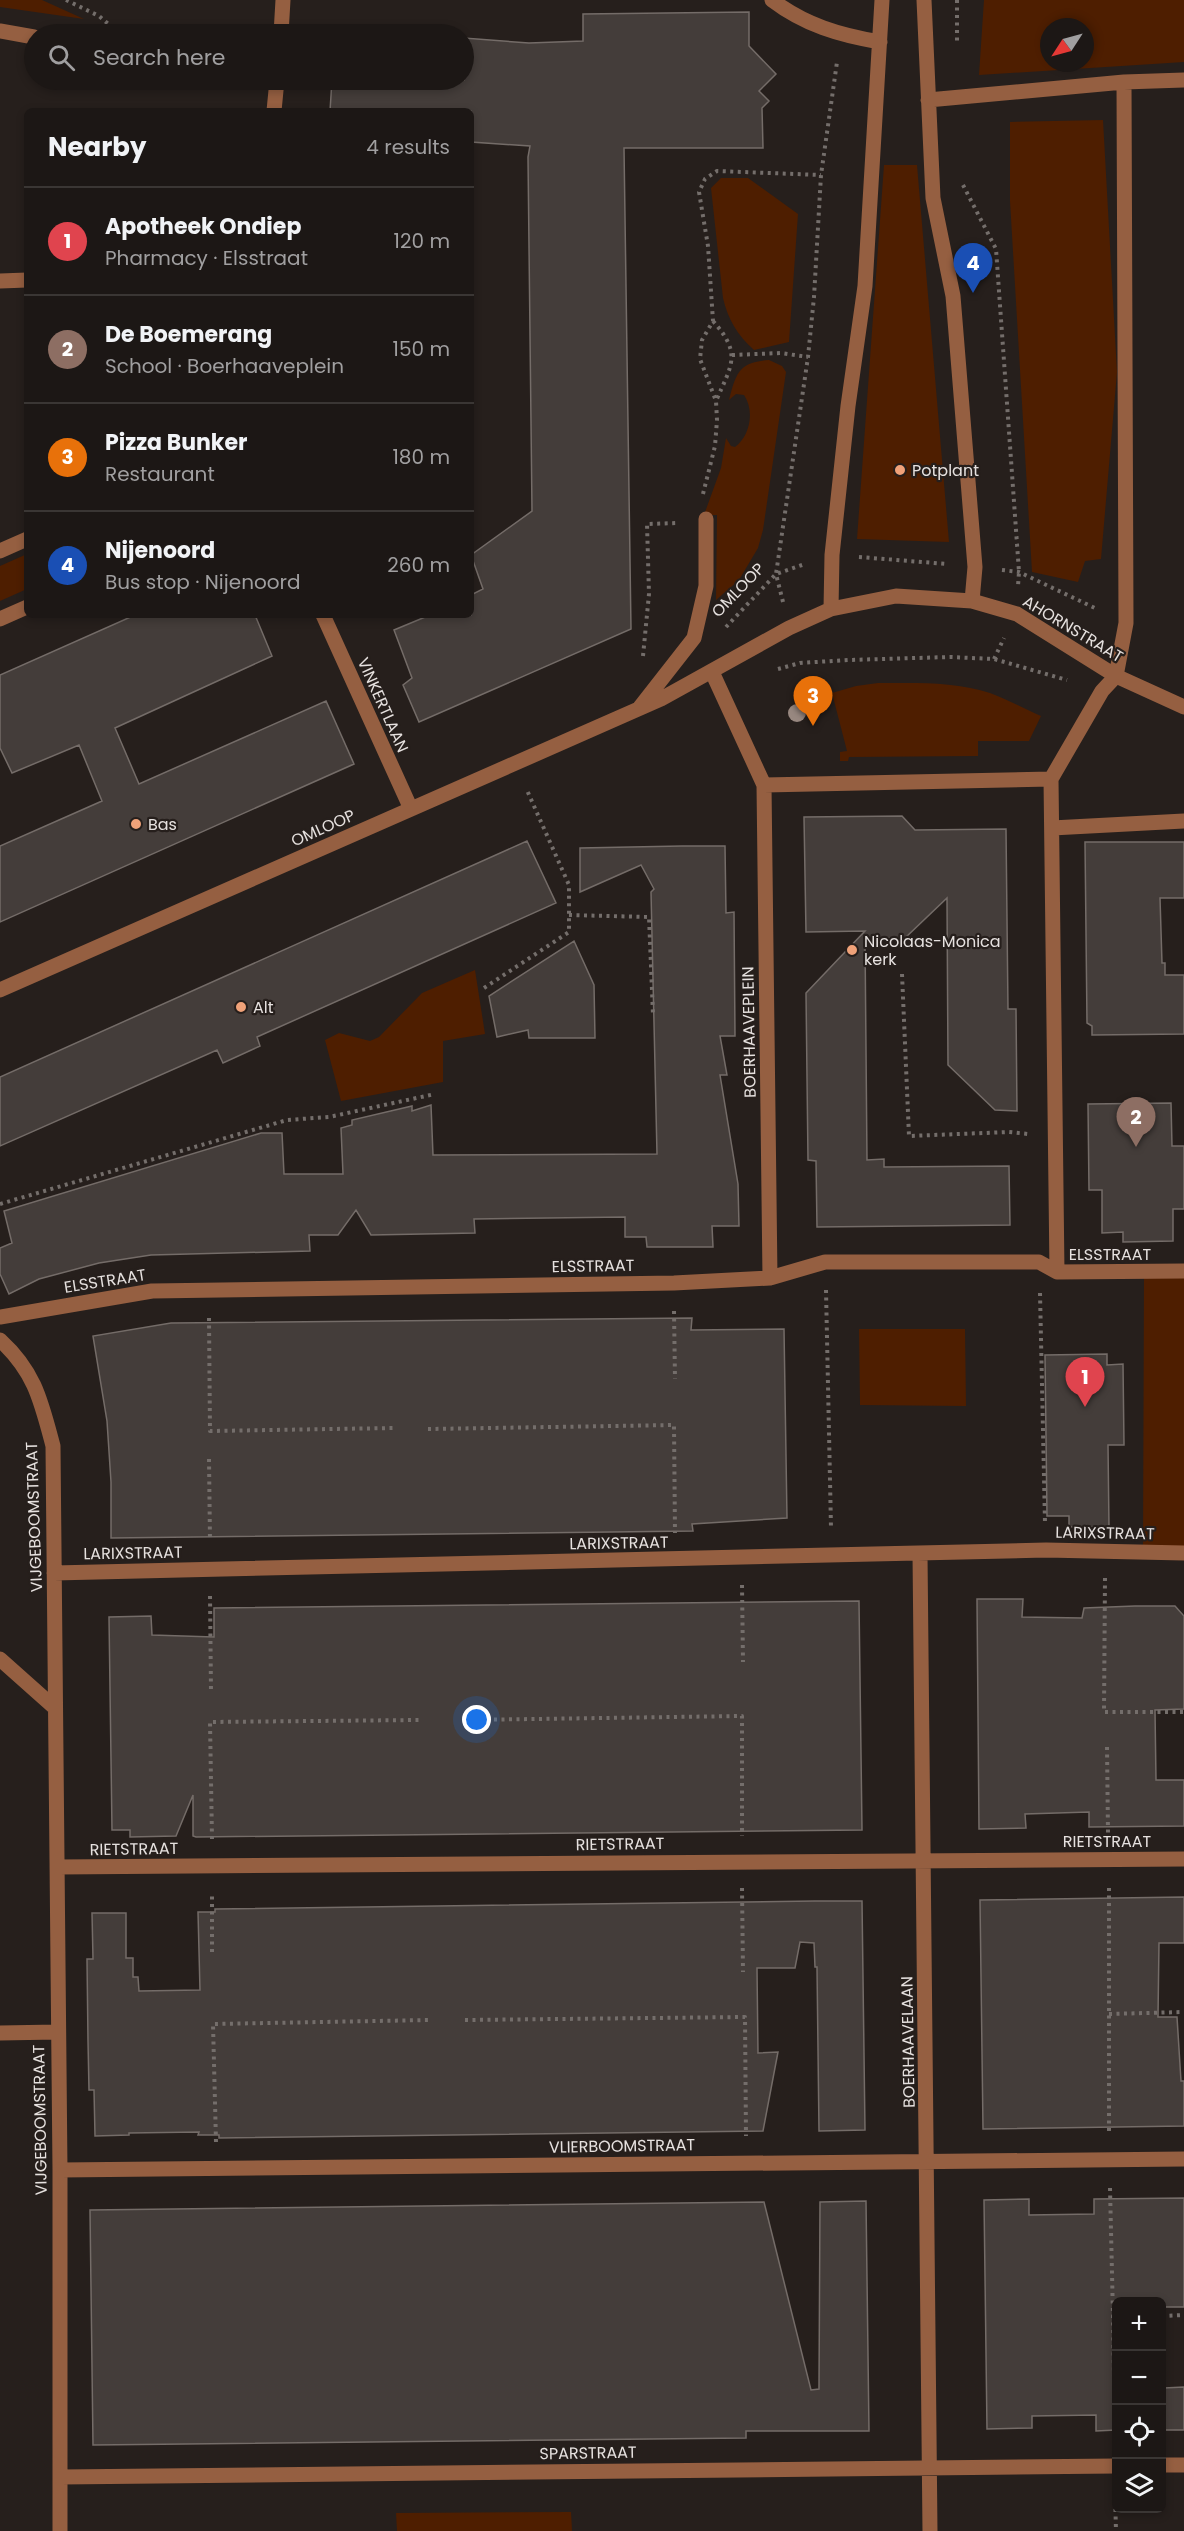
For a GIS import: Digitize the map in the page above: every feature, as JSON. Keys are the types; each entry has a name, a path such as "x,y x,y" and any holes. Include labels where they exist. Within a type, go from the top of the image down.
{"street":[{"path":"282,24 283,0"},
{"path":"772,0 787,12 840,35 880,42"},
{"path":"831,609 832,555 848,406 865,286 882,0"},
{"path":"924,0 933,198 953,296 975,567 972,602"},
{"path":"0,31 24,35"},
{"path":"928,100 1124,82 1184,80"},
{"path":"1057,1272 1052,779 1102,691 1116,676 1126,623 1124,82"},
{"path":"274,108 276,90"},
{"path":"0,281 24,280"},
{"path":"638,709 694,638 706,586 706,519"},
{"path":"0,551 24,540"},
{"name":"AHORNSTRAAT","path":"831,609 896,596 972,602 1017,614 1116,676 1184,707"},
{"path":"0,620 24,608"},
{"name":"OMLOOP","path":"0,990 638,709 712,672 789,628 831,609"},
{"name":"VINKERTLAAN","path":"323,618 411,809"},
{"name":"BOERHAAVEPLEIN","path":"712,672 764,785 770,1278"},
{"path":"764,785 1052,779"},
{"path":"1052,828 1184,821"},
{"name":"ELSSTRAAT","path":"0,1317 152,1291 209,1288 674,1283 770,1278 825,1262 1039,1262 1057,1272 1184,1271"},
{"name":"VIJGEBOOMSTRAAT","path":"0,1340 18,1356 39,1394 53,1446 60,2170 60,2531"},
{"name":"LARIXSTRAAT","path":"54,1573 1046,1550 1184,1553"},
{"name":"BOERHAAVELAAN","path":"920,1554 930,2531"},
{"path":"0,1659 55,1708"},
{"name":"RIETSTRAAT","path":"57,1867 1184,1858"},
{"path":"0,2033 57,2032"},
{"name":"VLIERBOOMSTRAAT","path":"60,2170 1184,2159"},
{"path":"1166,2465 1184,2465"},
{"name":"SPARSTRAAT","path":"60,2477 1112,2466"}],"path":[{"path":"66,0 99,16 108,24"},
{"path":"840,35 821,175 814,297 807,357 776,574 800,663 950,657 994,659 1102,691"},
{"path":"716,401 732,355 730,343 713,321 708,246 699,192 705,179 717,171 821,175"},
{"path":"961,181 996,249 1019,572"},
{"path":"702,496 715,446 717,420 716,401 700,359 702,340 713,321"},
{"path":"732,355 781,353 807,357"},
{"path":"642,663 649,594 647,524 683,524"},
{"name":"OMLOOP","path":"722,632 776,574 832,555"},
{"path":"484,988 569,932 569,885 515,762"},
{"path":"569,915 649,917 653,1015"},
{"path":"902,974 909,1136 1009,1132 1055,1136"},
{"path":"0,1204 286,1120 329,1117 435,1094"},
{"path":"825,1262 832,1556"},
{"path":"1039,1262 1046,1550"},
{"path":"674,1283 675,1379"},
{"path":"209,1288 210,1431 393,1428"},
{"path":"428,1429 674,1425 676,1559"},
{"path":"209,1459 211,1692"},
{"path":"1105,1551 1104,1712 1184,1712"},
{"path":"741,1558 743,1662"},
{"path":"464,1720 742,1716 743,1972"},
{"path":"212,1952 210,1722 419,1720"},
{"path":"1107,1747 1109,2160 1114,2297"},
{"path":"1109,2014 1184,2012"},
{"path":"465,2020 745,2017 746,2162"},
{"path":"217,2168 213,2024 430,2020"},
{"path":"1166,2316 1184,2315"},
{"path":"1115,2351 1116,2459"},
{"path":"1116,2513 1116,2531"}],"shaded area":[{"path":"0,0 42,0 84,19 0,7"},
{"path":"984,0 1184,0 1184,62 1094,68 1094,18 1040,18 1040,71 979,75"},
{"path":"1103,120 1117,372 1101,559 1085,561 1078,582 1032,572 1010,201 1010,122"},
{"path":"884,165 917,165 949,542 857,539"},
{"path":"721,178 748,178 798,214 789,342 754,350 738,332 728,313 723,298 711,188"},
{"path":"769,360 782,366 786,372 763,530 758,548 739,580 716,600 717,515 704,515 721,468 726,438 731,446 735,447 747,430 750,416 744,395 736,394 729,400 737,376 745,366"},
{"path":"24,555 24,590 0,601 0,566"},
{"path":"878,683 962,686 996,695 1041,716 1029,741 978,741 978,756 849,757 848,761 840,761 840,752 847,751 832,693"},
{"path":"475,970 485,1034 443,1041 443,1082 341,1101 325,1040 339,1033 370,1041 379,1037 422,993"},
{"path":"1184,1271 1184,1553 1143,1552 1144,1272"},
{"path":"859,1329 965,1329 966,1406 860,1405"},
{"path":"571,2512 572,2531 397,2531 396,2513"}],"building":[{"path":"749,12 749,46 776,74 759,91 769,101 762,108 763,148 624,148 631,629 419,722 403,685 412,678 394,630 423,618 474,618 474,594 483,589 474,564 474,553 532,511 528,157 530,146 474,142 474,108 330,108 331,90 474,90 474,39 529,43 583,41 583,14"},
{"path":"128,618 256,618 272,656 115,728 139,784 326,701 354,764 0,922 0,846 102,801 79,745 12,773 0,748 0,675"},
{"path":"902,816 915,830 1006,829 1008,1009 1016,1009 1017,1111 995,1110 948,1065 947,898 905,938 865,938 867,1160 884,1159 884,1167 1009,1166 1010,1225 817,1227 816,1161 808,1160 806,993 865,931 806,932 804,817"},
{"name":"Alt","path":"527,841 556,903 257,1037 260,1046 223,1063 217,1050 0,1146 0,1077"},
{"path":"1085,842 1184,842 1184,898 1160,898 1162,963 1165,963 1165,975 1184,975 1184,1034 1092,1035 1092,1026 1087,1023"},
{"path":"725,846 726,913 734,912 735,1036 720,1036 727,1075 720,1075 738,1184 739,1226 712,1226 713,1247 647,1247 646,1237 625,1237 625,1217 474,1219 475,1233 371,1235 356,1210 338,1235 309,1235 310,1251 151,1255 99,1263 39,1279 9,1294 0,1274 0,1248 12,1243 4,1211 261,1133 282,1133 284,1174 343,1174 341,1128 352,1125 352,1120 412,1106 412,1111 431,1105 433,1155 657,1154 651,892 654,889 641,865 580,892 580,848"},
{"path":"574,941 594,985 595,1038 529,1038 528,1030 497,1037 489,996"},
{"path":"1171,1103 1172,1146 1184,1146 1184,1209 1173,1209 1173,1241 1123,1242 1123,1232 1102,1233 1102,1190 1089,1190 1088,1104"},
{"path":"692,1318 691,1330 784,1329 787,1518 692,1524 693,1531 111,1538 111,1482 107,1421 93,1336 171,1323"},
{"path":"1107,1354 1107,1365 1123,1364 1124,1445 1108,1445 1109,1527 1069,1527 1069,1516 1047,1516 1045,1355"},
{"path":"977,1599 1023,1599 1022,1617 1082,1618 1084,1608 1175,1606 1184,1616 1184,1709 1155,1710 1156,1780 1184,1780 1184,1826 1089,1827 1089,1812 1025,1814 1026,1828 979,1829"},
{"path":"859,1601 862,1830 196,1837 193,1836 193,1795 176,1836 130,1837 130,1830 112,1830 109,1617 151,1616 152,1635 214,1637 214,1608"},
{"path":"1184,1897 1184,1943 1159,1943 1158,2017 1177,2017 1181,2081 1184,2081 1184,2126 983,2129 980,1900"},
{"path":"862,1901 865,2130 819,2131 817,1967 815,1967 814,1943 800,1942 795,1968 757,1968 758,2053 778,2052 763,2131 219,2138 219,2135 198,2135 199,2132 95,2136 94,2090 89,2090 88,2041 87,1959 93,1959 92,1913 126,1913 126,1958 133,1958 133,1977 138,1977 139,1991 200,1990 198,1912 215,1912 215,1909"},
{"path":"1184,2198 1184,2307 1166,2307 1166,2297 1112,2297 1112,2430 1096,2431 1096,2415 1032,2416 1032,2428 987,2429 984,2200 1029,2199 1029,2215 1094,2214 1094,2199"},
{"path":"866,2201 869,2431 746,2431 746,2438 93,2445 90,2210 764,2202 811,2390 819,2389 820,2202"},
{"path":"1184,2387 1184,2430 1166,2430 1166,2388"}],"place":[{"name":"Nijenoord","path":"973,293"},
{"name":"Potplant","path":"900,470"},
{"name":"Pizza Bunker","path":"813,726"},
{"name":"Bas","path":"136,824"},
{"name":"Nicolaas-Monica kerk","path":"852,950"},
{"name":"Alt","path":"241,1007"},
{"name":"De Boemerang","path":"1136,1147"},
{"name":"Apotheek Ondiep","path":"1085,1407"}]}
